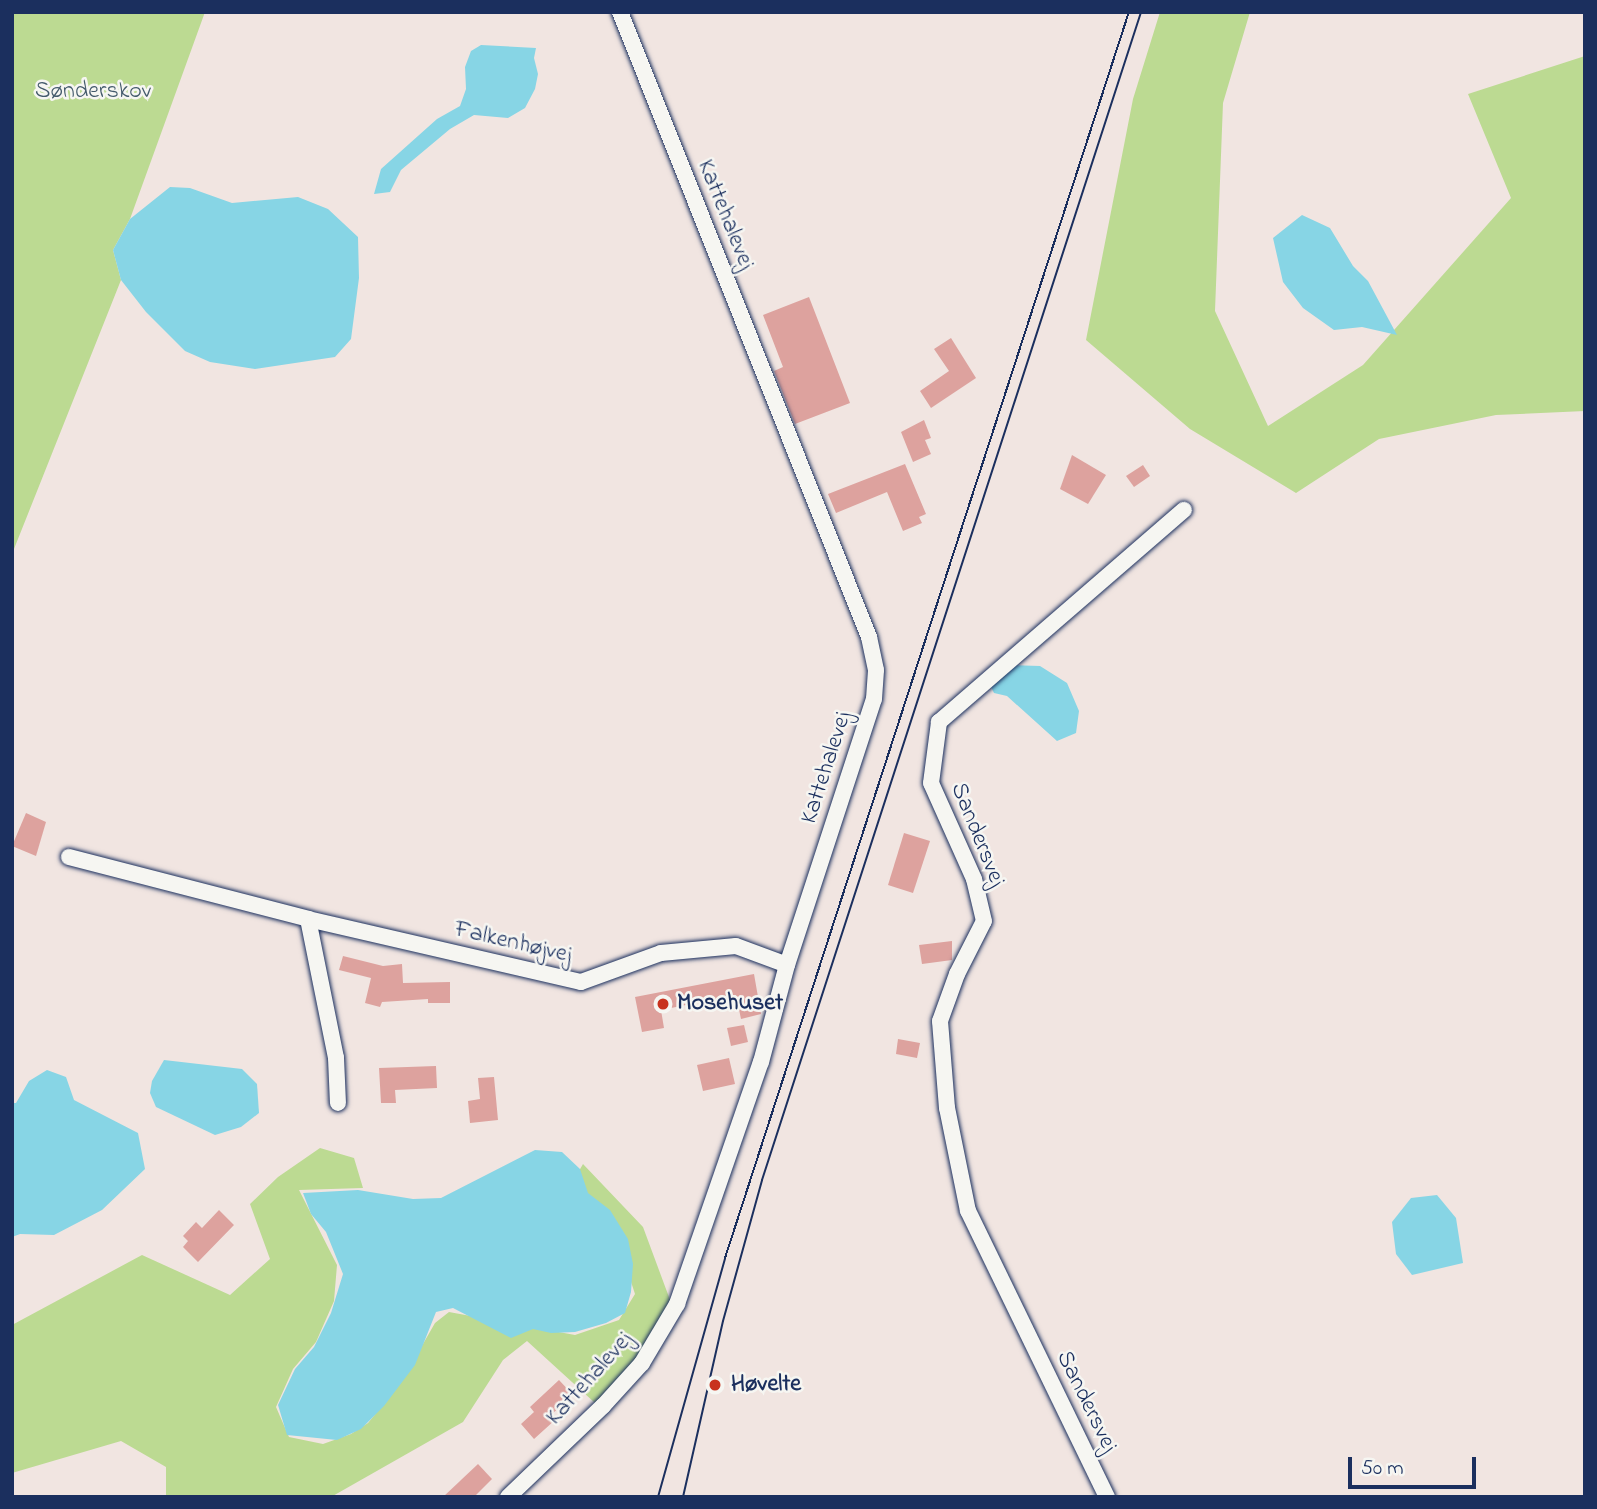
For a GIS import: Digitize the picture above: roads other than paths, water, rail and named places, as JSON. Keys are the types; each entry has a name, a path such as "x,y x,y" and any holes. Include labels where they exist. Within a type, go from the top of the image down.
{"street":[{"name":"Kattehalevej","path":"508,1497 603,1406 642,1363 677,1304 761,1062 787,965 874,699 876,670 869,637 620,12"},
{"name":"Sandersvej","path":"1107,1497 968,1211 947,1108 940,1021 957,974 984,920 974,879 931,782 939,722 1184,510"},
{"name":"Falkenhøjvej","path":"69,858 308,919 581,982 661,953 736,946 787,965"},
{"path":"308,919 336,1058 338,1103"}],"water":[{"path":"481,45 536,48 534,58 538,74 535,89 525,108 508,118 474,115 450,129 401,170 390,192 374,194 381,169 437,119 460,106 466,89 465,67 471,51"},
{"path":"170,187 190,188 232,203 298,197 328,209 358,237 359,278 351,339 335,357 255,369 210,362 185,351 146,312 121,280 113,250 130,219"},
{"path":"1302,215 1330,228 1353,266 1368,281 1397,335 1362,327 1334,330 1303,308 1283,282 1273,238"},
{"path":"1010,665 1040,666 1067,683 1079,711 1076,733 1057,741 1007,696 994,693 990,685"},
{"path":"164,1060 242,1069 257,1084 259,1113 241,1127 215,1135 156,1107 150,1093 152,1081"},
{"path":"47,1070 66,1077 74,1100 138,1133 145,1169 102,1210 54,1235 20,1234 12,1237 12,1103 16,1103 29,1081"},
{"path":"535,1150 562,1152 580,1169 588,1193 610,1210 628,1239 633,1264 631,1292 625,1313 606,1323 575,1332 551,1333 533,1329 511,1338 453,1308 436,1312 415,1365 384,1406 361,1429 337,1440 287,1435 278,1405 295,1369 314,1347 331,1313 343,1274 326,1232 311,1214 303,1193 358,1190 413,1199 441,1198"},
{"path":"1437,1195 1456,1218 1463,1263 1412,1275 1396,1254 1392,1222 1411,1198"}],"tram line":[{"path":"658,1497 725,1258 1129,12"},
{"path":"683,1497 723,1321 762,1180 1141,12"}],"place":[{"name":"Mosehuset","path":"663,1004"},
{"name":"Høvelte","path":"715,1385"}],"park label":[{"name":"Sønderskov","path":"93,92"}]}
